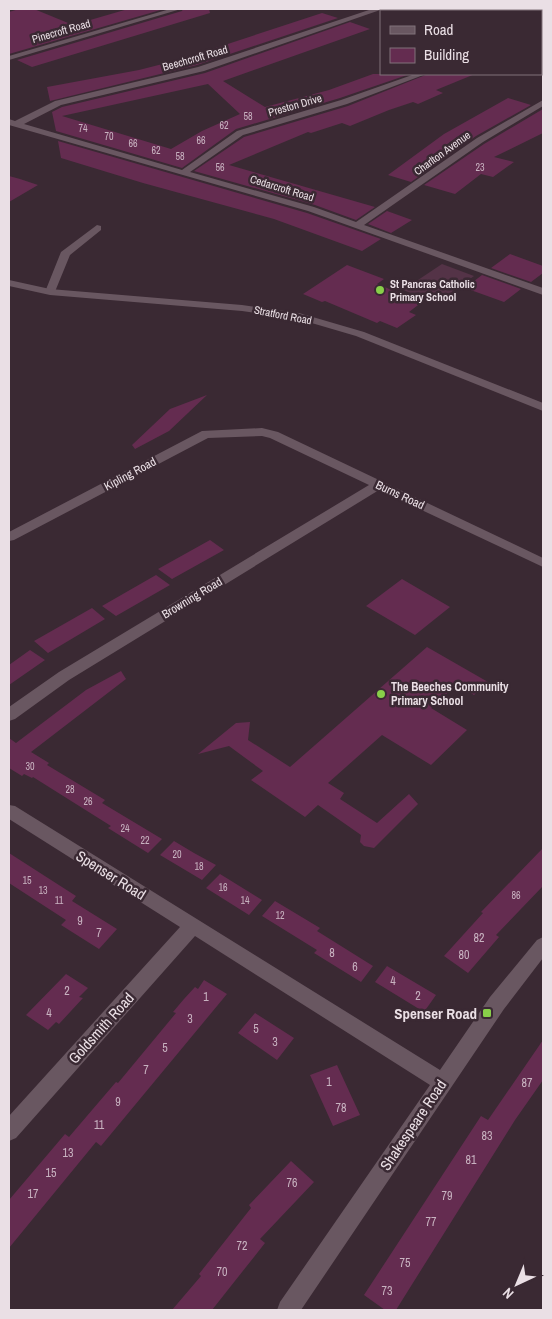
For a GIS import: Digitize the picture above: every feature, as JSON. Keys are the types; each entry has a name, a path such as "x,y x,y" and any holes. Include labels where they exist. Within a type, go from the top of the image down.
{"street":[{"name":"Pinecroft Road","path":"9,58 177,9"},
{"name":"Beechcroft Road","path":"12,123 58,103 201,69 380,9"},
{"name":"Preston Drive","path":"183,174 240,133 344,102 419,75"},
{"name":"Charlton Avenue","path":"356,225 490,134 543,103"},
{"name":"Cedarcroft Road","path":"12,123 183,174 268,196 356,225 543,292"},
{"path":"50,292 65,254 97,228"},
{"name":"Stratford Road","path":"9,283 50,292 242,308 298,316 360,334 543,407"},
{"name":"Kipling Road","path":"9,537 204,435 217,432 257,432"},
{"name":"Burns Road","path":"257,432 274,435 543,563"},
{"name":"Browning Road","path":"9,715 64,676 378,485"},
{"name":"Spenser Road","path":"9,811 443,1082"},
{"name":"Goldsmith Road","path":"9,1130 193,926"},
{"name":"Shakespeare Road","path":"288,1310 498,1003 543,944"}],"shaded area":[{"path":"442,264 474,276 437,303 403,290"}],"building":[{"path":"19,9 34,9 73,25 128,9 164,9 9,54 9,12"},
{"path":"183,9 209,9 210,13 32,67 17,60 182,11"},
{"path":"322,13 338,18 197,65 50,101 47,87 139,70 182,59"},
{"path":"350,22 370,29 223,81 265,107 329,90 373,74 407,75 340,98 236,129 182,168 56,131 52,112 62,107 205,73","holes":["208,84 240,114 202,131 171,149 62,116"]},
{"path":"426,75 473,75 436,90 443,93 418,104 413,102 350,126 342,123 311,133 308,132 229,165 375,207 356,220 315,205 194,171 244,137 348,106"},
{"path":"508,98 531,105 476,136 411,182 388,175 444,134"},
{"path":"543,109 543,133 494,157 514,162 493,177 481,174 455,194 424,185 484,144"},
{"path":"58,141 307,213 381,239 362,251 274,219 61,158"},
{"path":"9,176 20,179 38,185 9,202"},
{"path":"387,211 412,220 391,233 368,224"},
{"path":"510,254 543,266 543,273 531,282 491,268"},
{"path":"347,265 384,279 377,284 422,302 409,312 416,315 397,328 380,321 377,323 325,301 322,302 303,294"},
{"path":"482,275 521,289 504,302 465,288"},
{"path":"207,395 169,431 135,449 132,445 170,409"},
{"path":"210,540 224,550 172,579 158,569"},
{"path":"156,575 170,585 116,616 102,606"},
{"path":"402,579 450,607 415,635 366,606"},
{"path":"92,608 105,619 48,653 34,641"},
{"path":"427,647 488,682 474,695 457,684 431,708 467,730 431,765 382,735 328,783 344,793 340,799 377,823 409,794 418,804 374,848 364,846 360,842 361,835 318,805 305,817 251,780 263,771 229,746 198,754 236,723 250,722 248,740 290,767"},
{"path":"30,650 45,660 9,685 9,665"},
{"path":"121,671 126,679 31,752 49,763 47,765 105,800 102,803 162,839 148,853 108,828 111,826 33,777 24,774 22,776 9,768 9,738 16,743 86,690"},
{"path":"174,841 216,865 202,880 160,855"},
{"path":"543,848 543,886 496,935 499,937 468,973 444,956 483,913 481,912"},
{"path":"9,853 76,896 72,901 117,929 99,949 61,925 66,920 9,883"},
{"path":"220,874 262,900 249,915 206,888"},
{"path":"275,901 320,928 317,931 373,966 361,982 314,953 317,950 262,916"},
{"path":"387,966 436,995 424,1012 375,982"},
{"path":"66,974 88,988 79,997 83,998 59,1024 56,1022 48,1030 26,1015"},
{"path":"204,980 227,994 101,1146 96,1142 9,1248 9,1200 65,1134 69,1137 116,1082 118,1083 176,1013 173,1012 195,987 198,989"},
{"path":"255,1013 294,1038 277,1060 238,1033"},
{"path":"543,1040 543,1080 515,1120 396,1310 385,1310 364,1295 481,1116 488,1120"},
{"path":"337,1065 360,1115 333,1126 310,1075"},
{"path":"291,1161 314,1182 260,1239 265,1243 212,1310 172,1310 201,1276 199,1274 251,1208 249,1205"}],"place":[{"name":"St Pancras Catholic Primary School","path":"380,290"},
{"name":"The Beeches Community Primary School","path":"381,694"},
{"name":"Spenser Road","path":"487,1013"}]}
